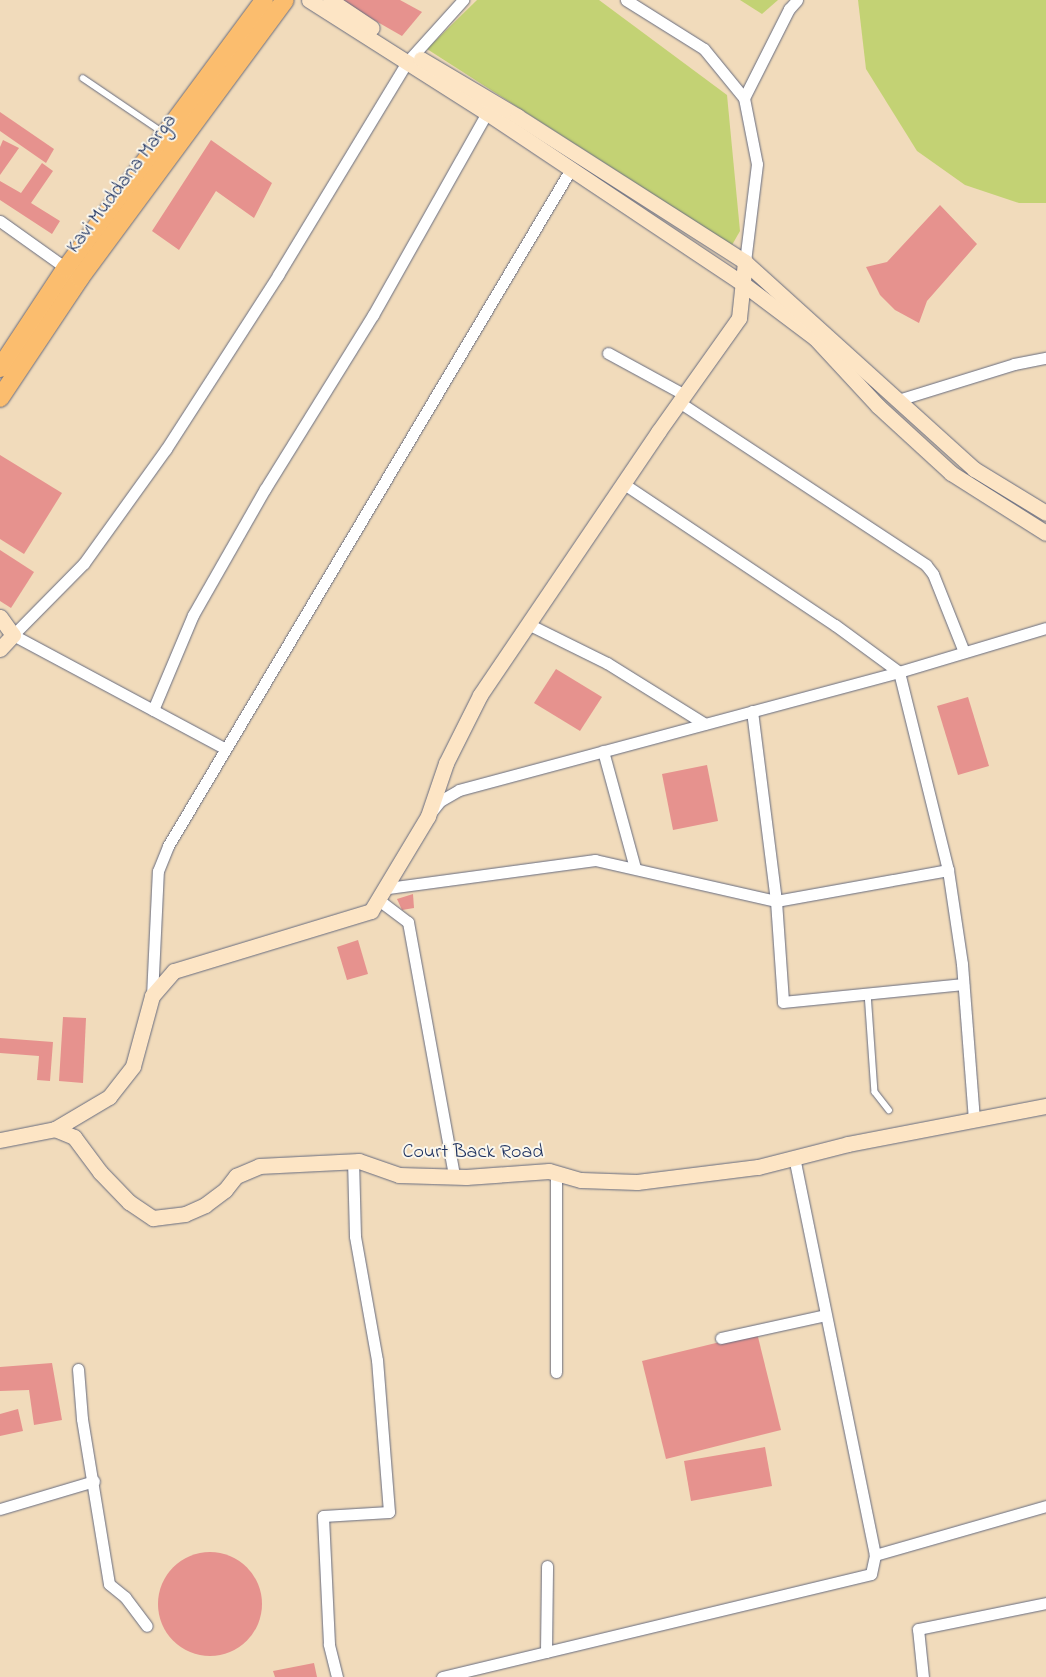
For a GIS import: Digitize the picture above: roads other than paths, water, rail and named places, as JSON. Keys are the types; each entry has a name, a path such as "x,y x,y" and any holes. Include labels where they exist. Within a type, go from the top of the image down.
{"main road":[{"path":"0,368 66,268 264,0"},
{"name":"Kavi Muddana Marga","path":"0,398 80,278 285,0"}],"street":[{"path":"309,0 517,116 745,262 974,469 1046,514"},
{"path":"330,0 488,113 742,283 815,338 878,406 951,472 1046,533"},
{"path":"0,648 84,563 166,449 278,276 410,58 463,0"},
{"path":"428,816 446,763 480,695 682,398 739,318 757,164 744,98 704,49 626,0"},
{"path":"744,98 797,0"},
{"path":"153,710 193,615 265,489 373,315 488,113"},
{"path":"0,1140 55,1129 109,1097 133,1066 152,996 158,871 168,846 224,748 571,169"},
{"path":"0,221 66,268"},
{"path":"608,353 682,398 926,565 934,574 964,652"},
{"path":"898,400 1014,364 1046,358"},
{"path":"624,484 834,625 899,672 948,870 963,984 974,1122"},
{"path":"0,617 13,634 224,748"},
{"path":"528,624 608,663 705,724"},
{"path":"152,996 174,971 372,911 384,894 428,816 440,801 459,790 899,672 1046,628"},
{"path":"752,711 776,901 783,1002 963,984"},
{"path":"603,751 635,868"},
{"path":"384,894 595,860 776,901 948,870"},
{"path":"384,894 408,922 454,1176"},
{"name":"Court Back Road","path":"55,1129 74,1137 100,1172 128,1202 153,1218 185,1214 204,1205 225,1190 236,1176 259,1166 353,1161 399,1175 454,1176 556,1173 581,1180 637,1182 758,1167 848,1144 974,1122 1046,1106"},
{"path":"442,1677 871,1574 875,1555 794,1158"},
{"path":"337,1677 329,1644 323,1516 389,1512 377,1360 355,1236 353,1161"},
{"path":"556,1173 556,1372"},
{"path":"721,1338 826,1315"},
{"path":"78,1369 82,1419 94,1481 108,1584 125,1597 147,1626"},
{"path":"0,1509 94,1481"},
{"path":"875,1555 1046,1506"},
{"path":"546,1652 547,1566"},
{"path":"923,1677 918,1629 1046,1603"}],"lane":[{"path":"83,78 166,134"},
{"path":"868,993 875,1092 889,1110"}]}
